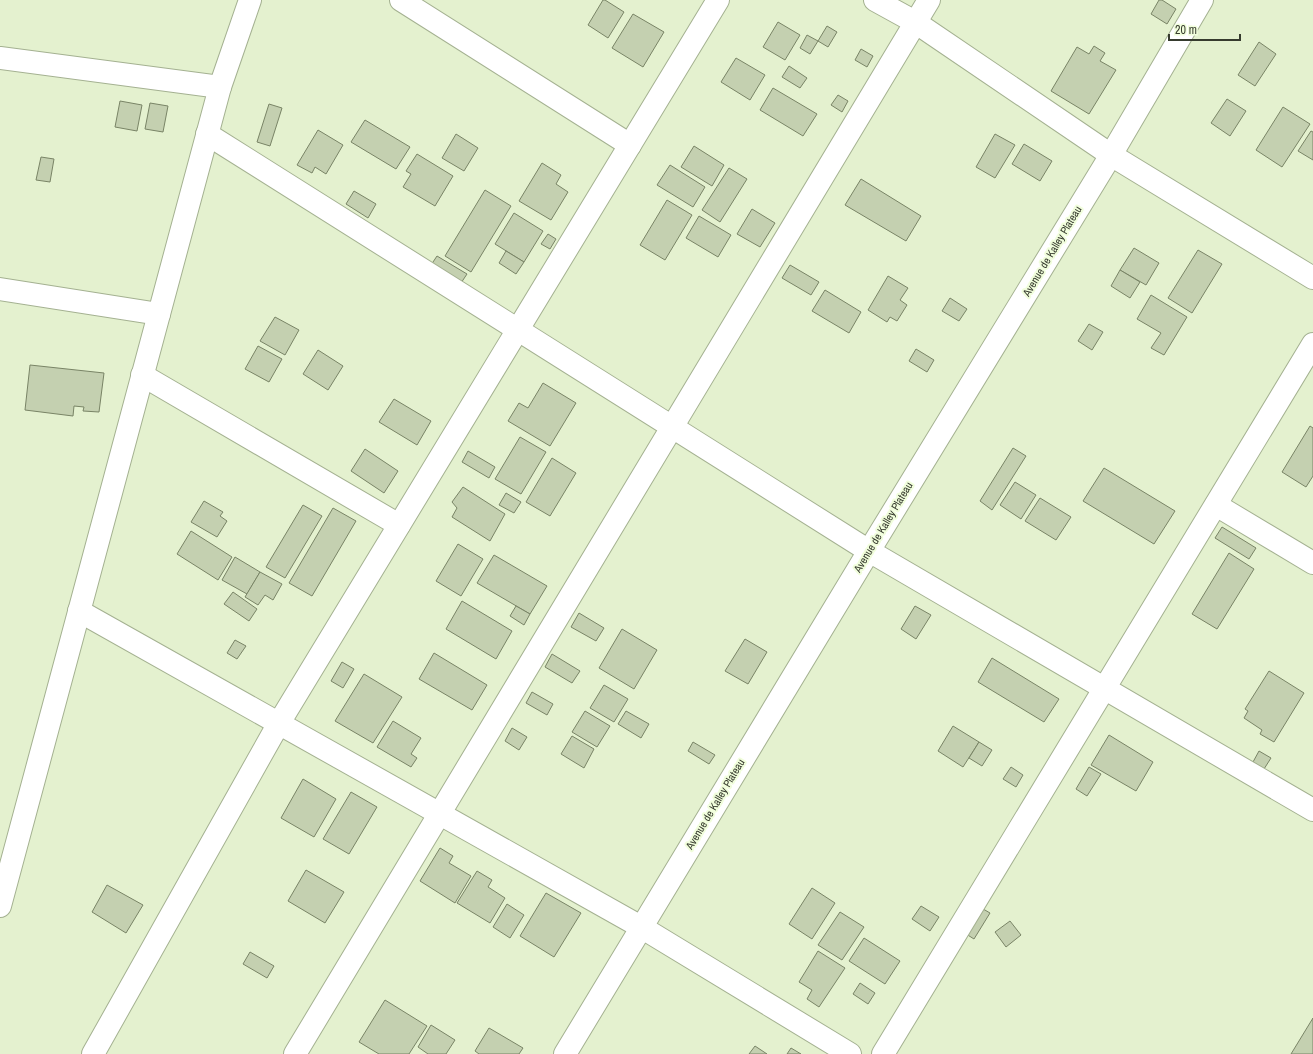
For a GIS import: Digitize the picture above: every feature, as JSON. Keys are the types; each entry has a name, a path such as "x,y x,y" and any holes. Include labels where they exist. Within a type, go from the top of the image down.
{"street":[{"path":"0,906 207,134 220,87 250,0"},
{"path":"401,0 630,145"},
{"path":"93,1054 279,723 718,0"},
{"path":"875,0 915,22 1111,155 1313,278"},
{"path":"294,1054 929,0"},
{"name":"Avenue de Kalley Plateau","path":"565,1054 869,551 1111,155 1202,0"},
{"path":"0,58 220,87"},
{"path":"207,134 869,551 1313,810"},
{"path":"0,289 159,314"},
{"path":"883,1054 1313,344"},
{"path":"142,375 399,525"},
{"path":"1216,505 1313,564"},
{"path":"79,611 641,927 850,1054"}],"building":[{"path":"603,0 624,12 608,38 588,25"},
{"path":"1159,0 1162,0 1176,9 1167,24 1151,14"},
{"path":"633,14 664,32 643,67 612,48"},
{"path":"778,22 800,35 785,60 763,47"},
{"path":"827,26 837,32 828,47 818,41"},
{"path":"807,35 818,41 810,54 800,48"},
{"path":"1259,42 1276,54 1255,86 1238,75"},
{"path":"1094,46 1105,53 1100,61 1116,70 1089,114 1051,91 1077,47 1089,54"},
{"path":"861,49 873,56 867,67 855,60"},
{"path":"736,58 765,75 750,100 721,82"},
{"path":"789,66 807,78 800,88 782,77"},
{"path":"773,88 817,114 803,136 760,110"},
{"path":"838,95 848,101 842,112 831,105"},
{"path":"1227,99 1246,111 1230,136 1211,123"},
{"path":"120,101 142,105 137,131 115,127"},
{"path":"150,103 168,106 163,132 145,129"},
{"path":"269,104 282,108 270,146 257,142"},
{"path":"1283,107 1310,124 1282,167 1256,150"},
{"path":"365,120 410,147 396,169 351,142"},
{"path":"318,130 343,145 326,174 315,167 312,173 297,165"},
{"path":"1311,131 1313,132 1313,160 1298,151"},
{"path":"456,134 478,148 464,171 442,158"},
{"path":"995,134 1015,145 995,178 976,167"},
{"path":"1024,144 1052,161 1040,181 1012,164"},
{"path":"694,146 724,165 712,186 681,167"},
{"path":"417,154 453,176 435,206 403,187 411,174 406,171"},
{"path":"41,157 54,159 50,182 36,180"},
{"path":"542,163 561,175 556,184 568,192 551,220 519,201"},
{"path":"670,165 705,187 693,207 657,185"},
{"path":"729,168 747,179 720,222 702,210"},
{"path":"861,179 921,216 906,241 845,205"},
{"path":"485,190 511,206 471,272 445,256"},
{"path":"354,191 376,204 368,218 346,204"},
{"path":"667,200 692,215 665,260 640,245"},
{"path":"752,209 775,223 760,247 737,234"},
{"path":"514,213 543,231 524,262 495,244"},
{"path":"699,216 731,235 718,257 686,238"},
{"path":"548,234 556,239 550,249 541,244"},
{"path":"1134,248 1159,263 1146,285 1120,270"},
{"path":"1198,250 1222,264 1192,313 1168,298"},
{"path":"506,251 524,262 516,274 499,263"},
{"path":"437,256 467,274 461,283 431,265"},
{"path":"790,265 819,282 811,295 782,278"},
{"path":"1120,270 1140,282 1130,298 1111,286"},
{"path":"888,276 908,288 900,300 907,305 897,321 890,317 887,322 868,310"},
{"path":"825,290 861,312 849,333 812,311"},
{"path":"1151,295 1187,317 1164,355 1151,348 1161,333 1137,319"},
{"path":"950,298 967,309 959,321 942,311"},
{"path":"275,317 299,330 285,355 260,341"},
{"path":"1089,324 1103,332 1092,350 1078,341"},
{"path":"258,346 282,359 269,382 245,369"},
{"path":"916,349 934,360 927,372 909,361"},
{"path":"318,350 343,366 328,390 303,374"},
{"path":"30,365 104,373 99,412 83,411 84,407 74,406 73,416 25,410"},
{"path":"543,383 576,403 550,446 508,421 519,403 528,408"},
{"path":"394,399 431,421 417,445 379,422"},
{"path":"1310,426 1313,428 1313,476 1306,487 1282,472"},
{"path":"520,437 546,452 521,494 495,479"},
{"path":"1013,448 1026,456 992,510 980,501"},
{"path":"365,449 398,471 384,493 351,471"},
{"path":"468,451 495,467 489,478 462,462"},
{"path":"552,458 576,473 550,516 526,502"},
{"path":"1104,468 1175,511 1154,544 1083,501"},
{"path":"1015,482 1036,495 1021,519 1000,505"},
{"path":"463,487 505,514 490,541 452,517 457,508 452,502"},
{"path":"506,493 521,502 514,513 499,505"},
{"path":"1040,498 1071,517 1056,540 1025,521"},
{"path":"204,501 223,512 220,516 227,521 217,537 191,522"},
{"path":"303,505 322,516 285,578 266,567"},
{"path":"333,508 356,521 312,596 289,583"},
{"path":"1222,527 1256,548 1249,559 1215,538"},
{"path":"191,531 232,557 218,580 177,554"},
{"path":"458,544 483,559 461,596 436,581"},
{"path":"1229,553 1254,569 1217,629 1192,614"},
{"path":"494,555 547,586 530,614 477,583"},
{"path":"235,557 260,572 247,594 222,580"},
{"path":"260,572 282,584 273,600 265,595 258,605 245,597"},
{"path":"233,592 257,609 249,621 224,604"},
{"path":"462,601 512,631 496,659 446,629"},
{"path":"516,606 530,614 524,625 510,616"},
{"path":"915,606 931,615 916,639 901,629"},
{"path":"579,613 604,628 596,641 571,627"},
{"path":"622,629 657,650 634,689 599,668"},
{"path":"745,639 767,652 748,684 725,671"},
{"path":"235,640 246,646 237,659 227,653"},
{"path":"434,653 487,685 472,710 419,679"},
{"path":"552,654 580,671 572,683 545,667"},
{"path":"992,658 1059,699 1044,722 978,682"},
{"path":"342,662 354,669 343,688 331,681"},
{"path":"1269,671 1304,693 1274,742 1260,734 1262,730 1244,718 1248,711 1245,709"},
{"path":"364,674 402,697 373,743 335,721"},
{"path":"604,685 628,699 614,722 590,708"},
{"path":"532,692 553,704 547,715 526,703"},
{"path":"585,711 610,726 597,747 572,732"},
{"path":"626,711 649,724 641,738 618,724"},
{"path":"393,721 421,738 411,754 417,758 411,767 377,747"},
{"path":"953,726 979,742 963,767 938,751"},
{"path":"512,728 527,737 519,750 505,741"},
{"path":"1109,735 1153,762 1136,791 1091,765"},
{"path":"572,736 594,749 584,768 561,754"},
{"path":"693,742 715,755 709,764 688,751"},
{"path":"979,742 992,750 982,766 969,758"},
{"path":"1259,751 1271,758 1264,769 1253,762"},
{"path":"1011,767 1023,775 1016,787 1003,779"},
{"path":"1089,767 1101,774 1087,796 1076,789"},
{"path":"303,779 336,799 314,837 281,818"},
{"path":"351,792 377,807 349,854 323,839"},
{"path":"440,848 453,856 449,863 471,876 455,903 420,881"},
{"path":"306,870 344,892 325,923 288,901"},
{"path":"477,871 492,880 488,887 505,898 490,923 457,903"},
{"path":"107,885 143,905 126,933 92,912"},
{"path":"812,888 835,903 812,939 789,924"},
{"path":"546,893 581,913 554,957 520,936"},
{"path":"507,904 524,915 510,938 493,927"},
{"path":"921,906 939,917 930,931 912,919"},
{"path":"978,906 990,913 974,939 963,932"},
{"path":"840,912 864,927 842,960 818,945"},
{"path":"1010,921 1021,935 1006,947 995,932"},
{"path":"864,938 900,961 885,984 849,961"},
{"path":"818,951 845,968 819,1007 807,999 812,990 799,982"},
{"path":"250,952 274,966 267,978 243,964"},
{"path":"860,983 875,993 868,1004 853,994"},
{"path":"385,1000 427,1026 409,1054 379,1054 359,1042"},
{"path":"1313,1018 1313,1054 1291,1054"},
{"path":"431,1025 455,1040 446,1054 428,1054 418,1047"},
{"path":"489,1028 523,1048 519,1054 479,1054 475,1051"},
{"path":"755,1046 767,1054 749,1054"},
{"path":"791,1048 801,1054 787,1054"}]}
